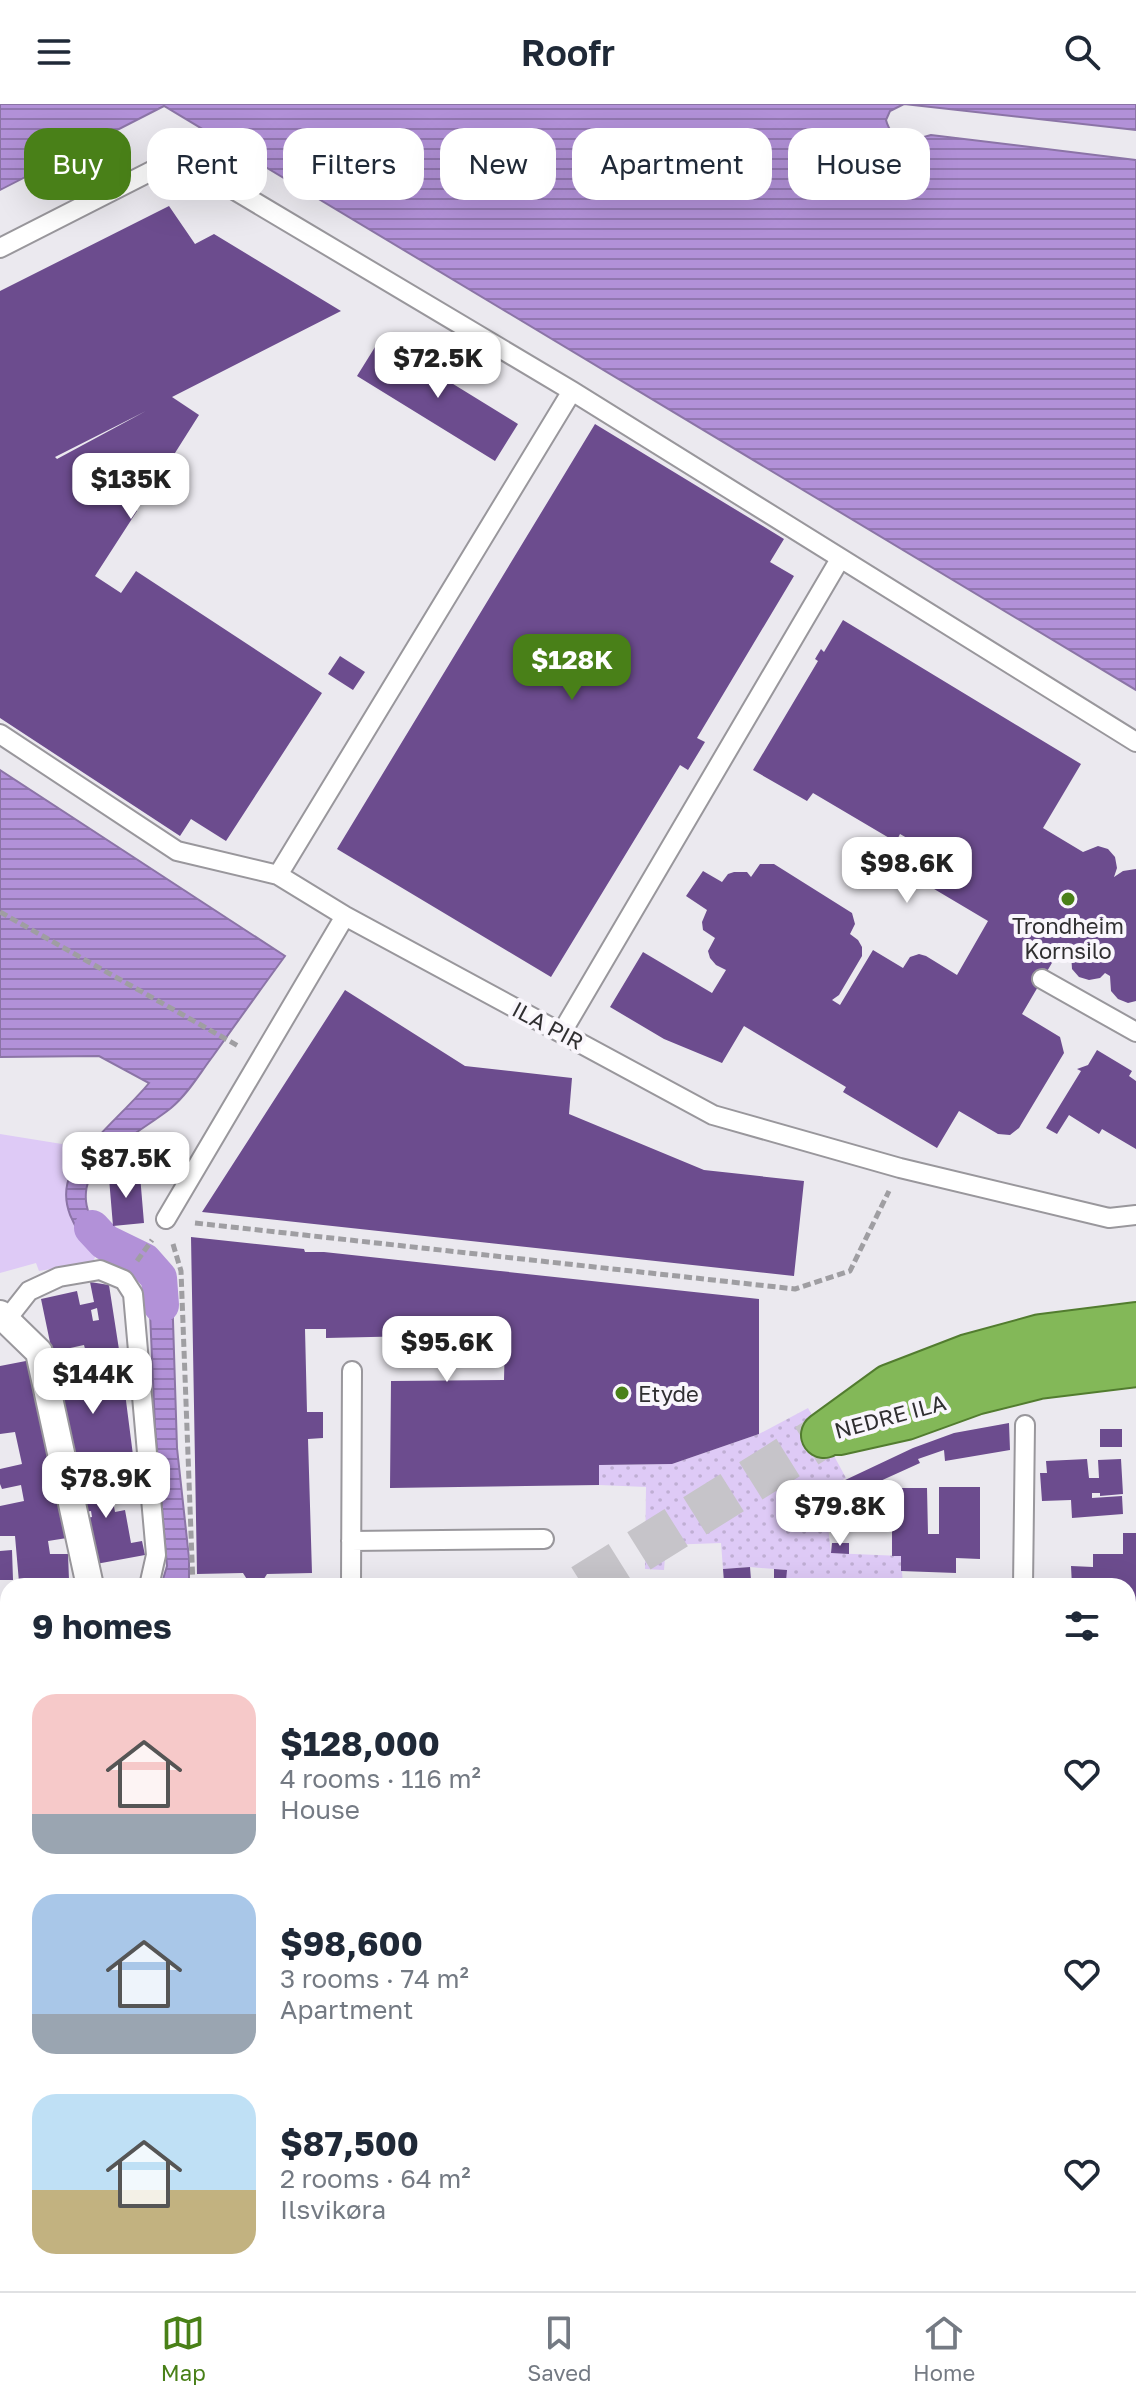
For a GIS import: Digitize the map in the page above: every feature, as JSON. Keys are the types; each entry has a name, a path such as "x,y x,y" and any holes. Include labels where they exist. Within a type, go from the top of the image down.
{"highway":[{"name":"NEDRE ILA","path":"1136,1325 1041,1337 968,1357 890,1387 824,1435 906,1417 975,1392 1039,1376 1136,1364"}],"street":[{"path":"2,1321 39,1352 88,1578"}],"lane":[{"path":"0,248 179,157 572,391 1136,742"},
{"path":"278,875 572,391"},
{"path":"562,1032 840,559"},
{"name":"ILA PIR","path":"0,734 177,851 278,875 345,916 713,1115 900,1168 1109,1218 1136,1215"},
{"path":"166,1219 345,916"},
{"path":"1042,979 1136,1032"},
{"path":"2,1321 29,1291 59,1277 100,1270 124,1280 133,1294 156,1555 151,1578"},
{"path":"351,1578 352,1371"},
{"path":"1023,1578 1025,1425"},
{"path":"351,1541 544,1539"}],"path":[{"path":"0,912 233,1042"},
{"path":"193,1578 181,1271 166,1219 795,1289 850,1271 900,1168"}],"shaded area":[{"path":"0,104 904,104 890,111 886,120 890,128 788,128 788,200 930,200 931,135 1136,160 1136,690 320,200 424,200 424,128 283,128 283,177 267,168 267,128 201,128 164,106 121,128 24,128 24,178 0,190"},
{"path":"904,104 1136,104 1136,130"},
{"path":"0,770 285,956 183,1096 107,1155 89,1179 86,1203 94,1221 116,1238 135,1246 126,1262 100,1251 81,1234 67,1205 67,1184 85,1151 149,1083 99,1056 0,1057"},
{"path":"0,1134 62,1144 82,1156 71,1173 86,1239 98,1250 93,1262 39,1271 36,1263 0,1273"},
{"path":"149,1253 161,1261 172,1289 177,1448 189,1578 163,1578 167,1566 155,1426 149,1290 138,1270"},
{"path":"808,1408 846,1478 824,1491 831,1553 901,1556 902,1578 786,1578 786,1570 750,1567 723,1569 721,1543 666,1545 664,1570 645,1569 646,1487 599,1485 599,1465 672,1464 759,1434"}],"building":[{"path":"169,206 195,244 214,234 341,311 172,397 199,415 156,483 153,481 95,576 121,593 136,571 322,693 226,841 191,819 180,836 0,718 0,291","holes":["146,411 57,459 55,457"]},
{"path":"380,339 518,424 495,461 357,376"},
{"path":"595,424 784,539 770,562 794,576 697,738 705,742 688,770 680,765 551,977 337,849"},
{"path":"843,620 1081,764 1043,828 1083,852 1098,846 1108,849 1115,857 1117,868 1114,877 1123,871 1136,869 1136,1001 1128,1003 1118,999 1111,991 1110,976 1105,973 1100,978 1089,980 1079,977 1072,969 1071,953 1067,951 1056,956 1022,1014 1060,1037 1064,1053 1019,1128 1010,1135 998,1134 959,1111 937,1148 843,1092 846,1087 744,1026 722,1063 664,1039 610,1007 643,952 712,993 726,970 710,958 708,951 715,938 703,930 702,922 707,910 686,896 703,871 722,882 734,872 747,872 751,877 760,864 774,864 852,913 855,924 850,934 862,947 862,956 839,995 832,1000 840,1005 873,950 903,968 910,957 919,954 926,956 957,975 988,921 924,883 940,857 900,834 896,842 813,793 807,801 753,770 818,661 815,659 821,649 824,652"},
{"path":"340,656 365,672 353,690 328,674"},
{"path":"345,990 465,1066 572,1078 569,1114 704,1170 804,1181 794,1276 202,1212"},
{"path":"1097,1050 1132,1071 1129,1076 1136,1081 1136,1149 1102,1129 1099,1134 1069,1115 1057,1134 1046,1128 1081,1071 1077,1069 1088,1065"},
{"path":"140,1175 144,1223 113,1226 109,1178"},
{"path":"191,1237 304,1249 305,1252 759,1299 759,1434 672,1464 599,1465 599,1485 390,1488 391,1381 504,1380 505,1334 326,1338 326,1329 305,1329 307,1412 323,1412 323,1438 308,1439 312,1573 267,1574 264,1578 246,1578 243,1573 197,1574"},
{"path":"90,1282 109,1285 120,1356 88,1360 84,1345 52,1352 41,1299 77,1291 80,1305 94,1302","holes":["97,1308 99,1320 93,1321 91,1310"]},
{"path":"83,1352 90,1386 103,1383 105,1397 125,1393 134,1463 115,1466 113,1453 101,1455 103,1463 76,1466 55,1358"},
{"path":"31,1360 67,1538 48,1541 50,1554 68,1554 69,1578 19,1578 15,1536 0,1536 0,1506 24,1501 21,1485 2,1489 0,1484 0,1469 22,1464 15,1432 0,1434 0,1366"},
{"path":"1009,1423 1010,1450 945,1461 944,1450 918,1459 920,1463 867,1487 865,1482 826,1503 824,1490 913,1448 954,1433"},
{"path":"1100,1429 1122,1429 1122,1447 1100,1447"},
{"path":"1087,1459 1089,1478 1099,1478 1098,1460 1121,1459 1123,1494 1100,1496 1100,1493 1092,1493 1092,1498 1122,1496 1123,1514 1072,1518 1071,1500 1042,1501 1040,1473 1047,1473 1046,1461"},
{"path":"107,1468 115,1512 125,1510 131,1543 142,1541 145,1555 96,1564 86,1518 92,1517 91,1511 85,1512 78,1474"},
{"path":"939,1487 980,1487 980,1559 956,1558 956,1573 901,1571 901,1556 892,1556 892,1525 901,1525 900,1488 927,1488 928,1534 939,1534"},
{"path":"1123,1533 1136,1533 1136,1578 1072,1578 1071,1566 1093,1567 1093,1554 1123,1554"},
{"path":"832,1543 849,1543 849,1554 831,1553"},
{"path":"12,1550 13,1578 0,1578 0,1551"},
{"path":"750,1567 751,1578 724,1578 723,1569"},
{"path":"774,1569 787,1570 786,1578 774,1578"}],"waterway":[{"path":"92,1228 105,1242 144,1261 159,1278 161,1305"}],"tunnel":[{"path":"596,1578 824,1435"}],"place":[{"name":"Trondheim Kornsilo","path":"1068,899"},
{"name":"Etyde","path":"622,1393"}]}
